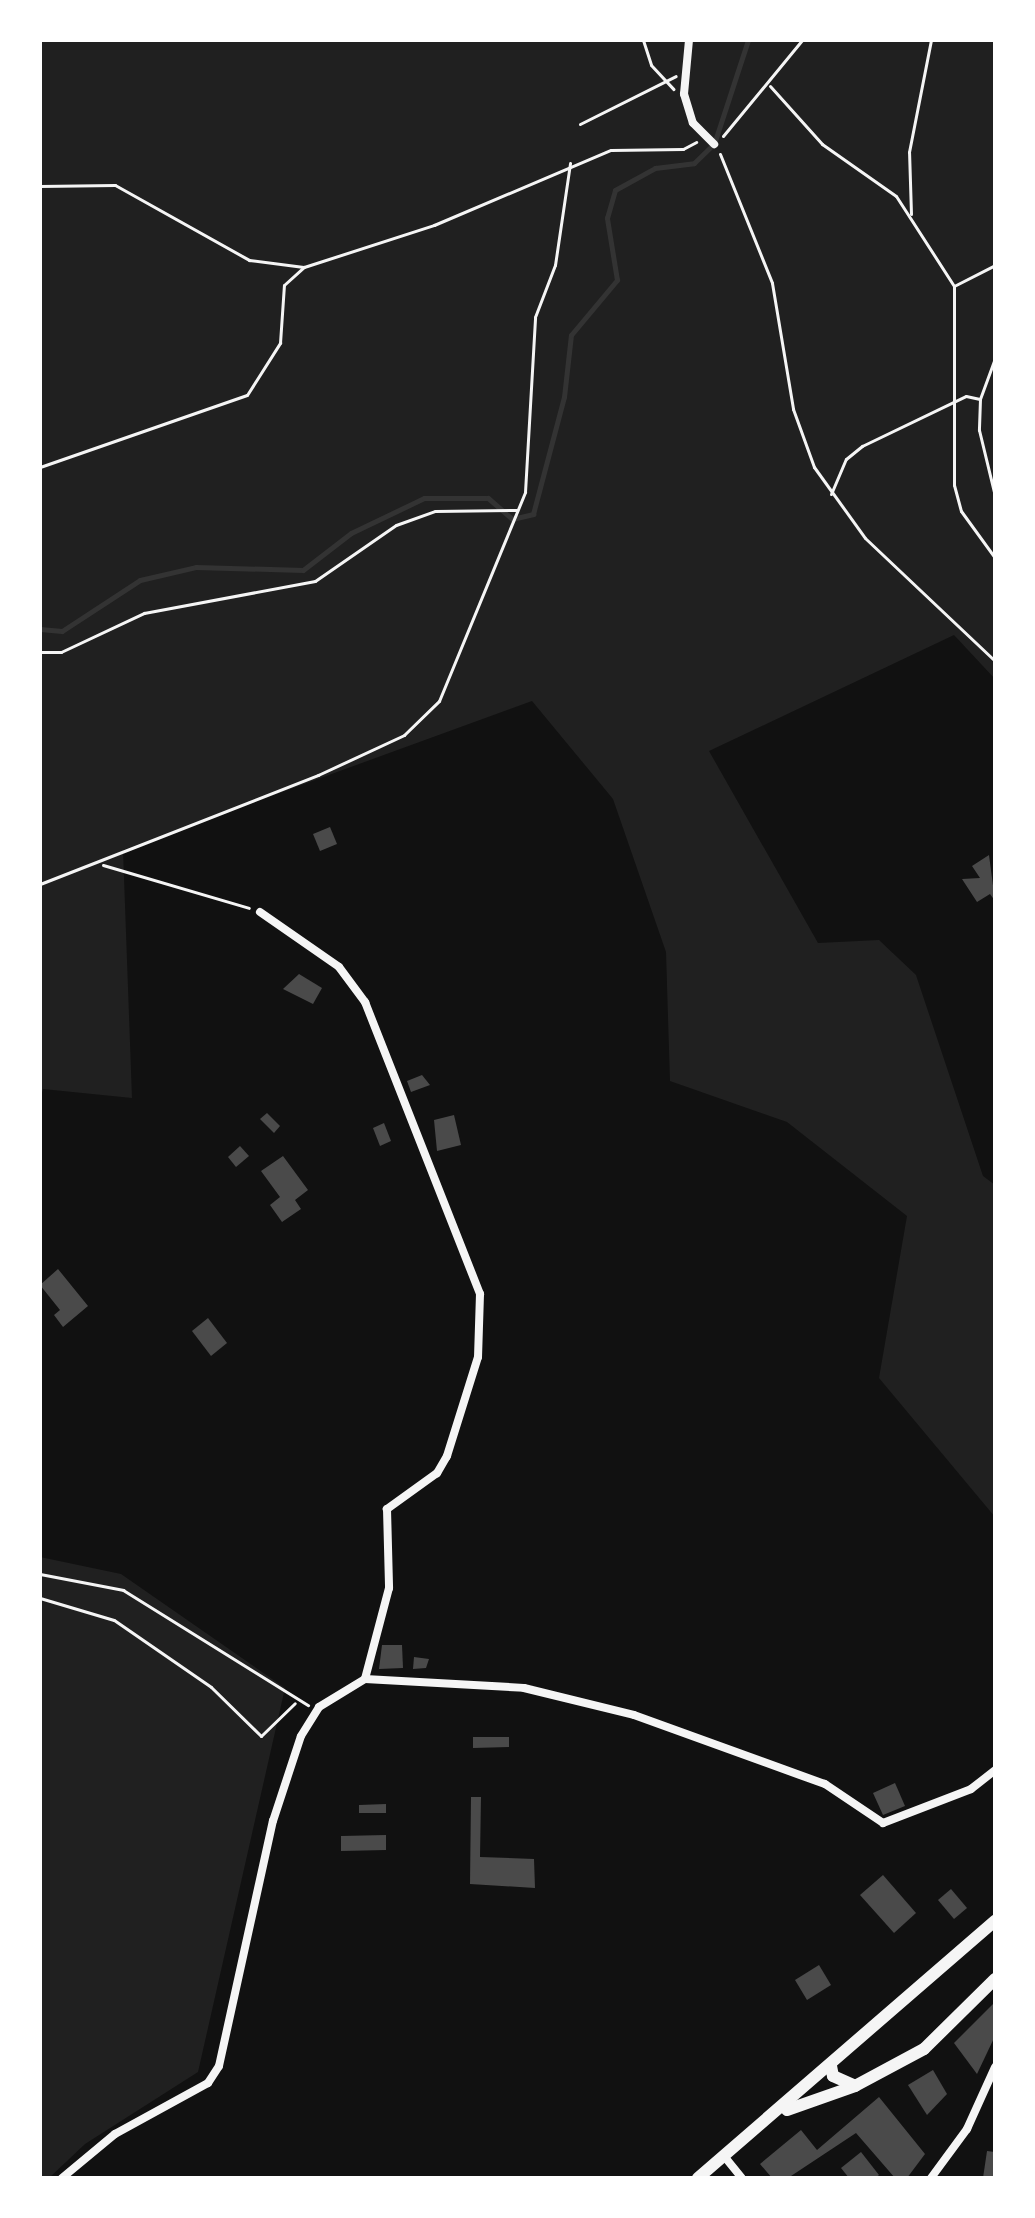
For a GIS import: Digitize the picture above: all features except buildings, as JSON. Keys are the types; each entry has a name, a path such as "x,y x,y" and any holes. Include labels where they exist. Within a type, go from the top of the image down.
{"street":[{"path":"689,40 683,75 684,94 693,123 714,144"},
{"path":"260,912 339,967 365,1002 480,1294 478,1357 447,1456 437,1473 387,1509 389,1588 365,1679"},
{"path":"62,2178 115,2134 208,2083 219,2066 273,1821 309,1717 319,1707 365,1679 524,1688 634,1715 825,1784 883,1823 971,1789 995,1770"},
{"path":"698,2178 781,2112 995,1921"},
{"path":"781,2112 855,2086 924,2049 995,1979"},
{"path":"831,2066 833,2076 855,2086"},
{"path":"931,2178 967,2129 995,2067"},
{"path":"724,2156 742,2178"}],"path":[{"path":"643,40 651,65 684,94"},
{"path":"802,40 770,86 714,144 772,283 802,442 831,494 865,538 995,661"},
{"path":"911,215 909,152 931,40"},
{"path":"580,124 683,75"},
{"path":"770,86 822,144 911,215 954,286 959,319 949,357 961,511 995,558"},
{"path":"40,467 247,395 280,343 284,285 304,267 434,225 570,163 611,150 696,146 693,123"},
{"path":"40,884 101,864 404,735 439,701 525,492 535,317 555,265 570,163"},
{"path":"40,186 115,185 249,260 304,267"},
{"path":"954,286 995,265"},
{"path":"995,358 980,399 981,460 995,496"},
{"path":"831,494 846,459 862,446 952,402 980,399"},
{"path":"40,652 61,652 144,613 315,581 396,525 435,511 517,510"},
{"path":"101,864 260,912"},
{"path":"40,1574 123,1590 249,1662 295,1703 319,1707"},
{"path":"40,1598 114,1620 211,1687 261,1736 295,1703"}],"shaded area":[{"path":"40,40 995,40 995,679 954,635 709,751 818,943 879,940 916,975 983,1176 995,1185 995,1517 879,1378 907,1216 787,1122 670,1081 666,952 613,799 532,701 123,850 132,1098 43,1089 40,1099"},
{"path":"40,1557 121,1574 285,1688 198,2072 85,2144 49,2178 40,2178"}],"waterway":[{"path":"40,629 62,631 140,580 196,567 303,570 351,533 424,498 488,498 512,519 533,514 564,397 571,335 617,280 607,218 615,190 655,168 694,163 714,144 748,40"}]}
